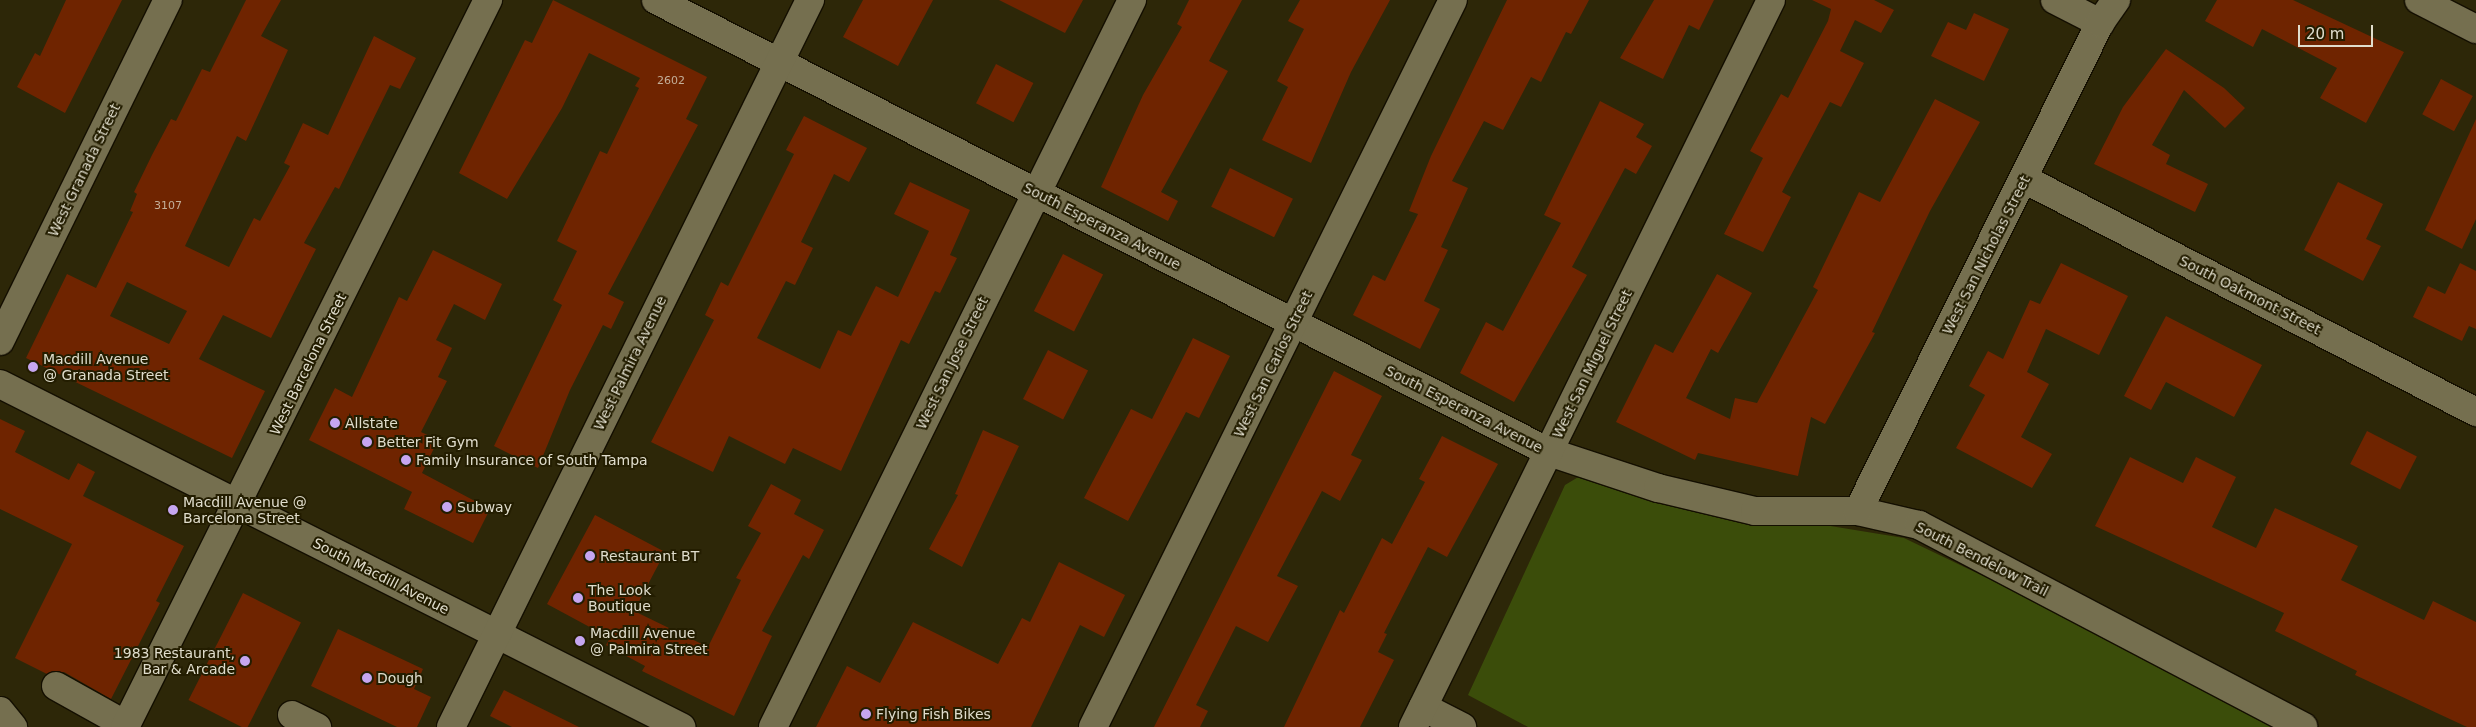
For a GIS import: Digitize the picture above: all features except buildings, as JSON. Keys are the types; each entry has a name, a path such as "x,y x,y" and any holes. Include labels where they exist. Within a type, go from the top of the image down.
{"street":[{"name":"West Granada Street","path":"0,341 168,0"},
{"name":"West Barcelona Street","path":"131,724 488,0"},
{"name":"South Esperanza Avenue","path":"656,0 1549,452"},
{"name":"West Palmira Avenue","path":"451,727 810,0"},
{"name":"West San Jose Street","path":"773,727 1132,0"},
{"name":"West San Carlos Street","path":"1093,727 1453,0"},
{"name":"West San Miguel Street","path":"1418,717 1770,0"},
{"path":"2055,0 2100,23"},
{"name":"West San Nicholas Street","path":"1858,511 2100,23 2116,0"},
{"path":"2419,0 2476,29"},
{"name":"South Oakmont Street","path":"2024,179 2476,412"},
{"name":"South Macdill Avenue","path":"0,384 497,634 665,723"},
{"name":"South Bendelow Trail","path":"1549,452 1658,488 1755,510 1858,511 1919,525 2303,727"},
{"path":"56,686 131,724"},
{"path":"0,711 13,727"},
{"path":"292,715 317,727"},
{"path":"1418,717 1462,727"}],"green space":[{"path":"1595,467 1812,523 1904,538 2185,673 2286,727 1528,727 1468,695 1565,485"}],"place":[{"name":"Macdill Avenue @ Granada Street","path":"33,367"},
{"name":"Allstate","path":"335,423"},
{"name":"Better Fit Gym","path":"367,442"},
{"name":"Family Insurance of South Tampa","path":"406,460"},
{"name":"Subway","path":"447,507"},
{"name":"Macdill Avenue @ Barcelona Street","path":"173,510"},
{"name":"Restaurant BT","path":"590,556"},
{"name":"The Look Boutique","path":"578,598"},
{"name":"Macdill Avenue @ Palmira Street","path":"580,641"},
{"name":"1983 Restaurant, Bar & Arcade","path":"245,661"},
{"name":"Dough","path":"367,678"},
{"name":"Flying Fish Bikes","path":"866,714"}]}
